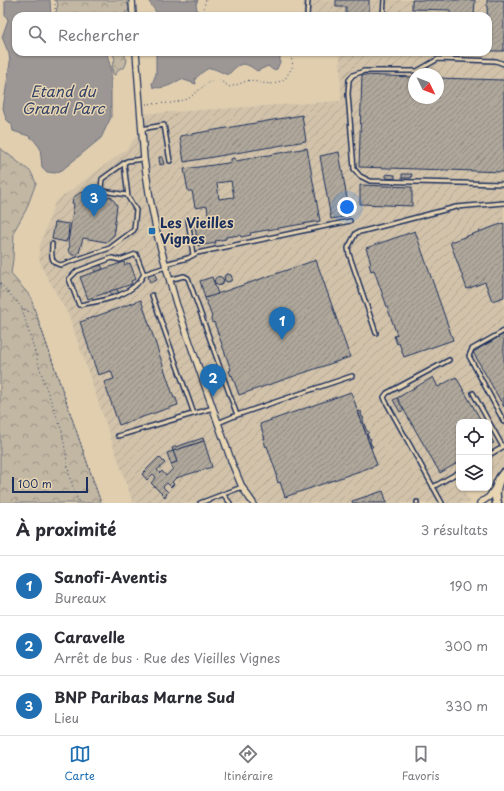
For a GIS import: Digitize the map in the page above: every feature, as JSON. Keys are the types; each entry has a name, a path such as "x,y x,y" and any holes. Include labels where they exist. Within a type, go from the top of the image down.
{"street":[{"path":"132,0 133,12"},
{"path":"136,56 144,159 150,199 165,266 212,408 232,463 242,487 253,503"},
{"path":"480,503 489,497 504,473"},
{"path":"497,486 497,503"}],"lane":[{"path":"308,0 308,12"},
{"path":"383,12 384,0"},
{"path":"504,64 496,61 438,59 417,71 364,71 353,75 349,80 348,87 354,169 360,176 370,181 504,184"},
{"path":"141,129 164,125 170,161"},
{"path":"127,195 103,191 101,188 102,179 124,163 132,160 144,159"},
{"path":"52,244 52,259 58,265 110,248 133,231 136,210 127,195 124,163"},
{"path":"376,333 349,254 348,248 356,233 456,207 504,203"},
{"path":"188,219 193,255"},
{"path":"144,274 136,254 120,260 112,258 77,271 69,279 79,306 103,300 128,291 137,285 144,274 193,255 350,221"},
{"path":"169,280 184,276 189,280 237,415"},
{"path":"152,295 194,414"},
{"path":"504,331 472,349 469,356 504,422"},
{"path":"442,503 384,397 387,393 449,360"},
{"path":"218,423 237,415 352,376"},
{"path":"473,394 487,419"},
{"path":"118,436 212,408"},
{"path":"492,427 503,447 492,453"},
{"path":"433,487 456,474"},
{"path":"200,503 242,487"},
{"path":"223,494 230,503"}],"path":[{"path":"55,0 55,12"},
{"path":"204,12 203,9 206,0"},
{"path":"139,105 172,103 188,99 210,81 219,80 230,87 250,80 274,84 285,80 293,66 291,56"},
{"path":"0,283 22,308 38,316 40,326 101,503"},
{"path":"22,308 44,382 62,431 70,479 79,503"}],"shaded area":[{"path":"303,0 504,0 504,468 492,475 492,419 456,419 456,491 466,491 464,492 471,503 133,503 69,316 42,268 39,258 39,248 55,202 128,148 141,129 140,114 341,101 340,56 492,56 492,12 303,12"}],"green space":[{"path":"56,0 127,0 129,8 128,12 56,12 58,4"},
{"path":"114,56 125,56 127,59 124,68 120,68 115,75 113,74 112,66 115,59"},
{"path":"0,148 31,172 36,183 26,210 14,231 11,274 30,296 101,503 0,503"}],"water":[{"name":"Etand du Grand Parc","path":"5,0 50,0 51,12 12,12 12,56 108,56 111,69 111,117 101,138 62,170 55,173 47,172 42,167 40,148 34,140 29,136 13,131 12,125 6,119 3,108 10,63 9,54 2,37 8,20 5,14"},
{"path":"148,0 198,0 196,4 198,12 156,12"},
{"path":"156,56 280,56 280,62 277,69 273,70 268,66 257,71 248,65 241,64 228,75 210,68 195,79 196,84 181,79 168,86 160,88 153,87 152,84 156,74"}],"building":[{"path":"336,0 369,0 369,12 346,12 346,7 336,7"},
{"path":"412,0 475,0 474,12 412,9"},
{"path":"487,0 504,0 504,51 492,51 492,12 487,12"},
{"path":"362,75 408,77 408,104 444,104 444,78 504,80 504,172 359,167"},
{"path":"302,115 306,141 184,162 180,136"},
{"path":"307,148 320,221 250,233 251,235 241,237 240,235 226,237 226,239 215,241 216,243 198,246 195,226 198,225 198,223 209,221 207,206 195,207 192,191 188,191 184,169 228,163 234,158 236,161","holes":["231,181 234,197 219,199 217,183"]},
{"path":"339,152 350,216 331,219 320,156"},
{"path":"159,157 162,157 164,164 160,165"},
{"path":"386,174 395,175 395,179 386,178"},
{"path":"402,174 412,174 411,178 402,178"},
{"path":"360,185 412,187 412,206 360,204"},
{"path":"81,192 94,194 94,196 107,199 107,196 111,197 117,205 115,230 114,235 106,242 83,238 79,253 72,255 68,250 70,246 68,242 74,204 72,203 73,198"},
{"path":"55,222 69,224 68,239 66,242 52,239"},
{"path":"504,223 504,297 492,301 485,282 467,289 450,242"},
{"path":"415,231 453,340 404,357 399,343 397,344 394,336 397,335 374,270 371,271 369,264 371,263 366,248"},
{"path":"316,260 350,357 239,395 232,375 231,376 229,371 231,370 214,322 212,323 212,317 205,298"},
{"path":"124,262 125,265 130,263 136,279 131,281 132,284 88,299 80,277"},
{"path":"101,265 103,269 95,272 93,267"},
{"path":"155,274 157,280 150,283 148,276"},
{"path":"226,274 230,274 232,278 230,282 226,282 224,280 224,276"},
{"path":"212,277 218,294 205,298 200,281"},
{"path":"217,277 221,277 223,281 221,285 217,285 215,283 215,279"},
{"path":"117,289 119,294 111,296 110,291"},
{"path":"141,300 174,398 176,398 178,405 119,425 104,382 114,379 111,371 98,375 80,322"},
{"path":"504,334 504,407 473,352"},
{"path":"433,377 438,387 456,377 480,419 456,419 456,464 440,473 397,398"},
{"path":"351,392 377,465 285,497 280,482 278,483 277,475 263,439 265,439 260,424"},
{"path":"397,398 404,410 400,412 393,400"},
{"path":"358,411 362,412 364,424 366,425 365,427 369,432 367,434 371,439 371,445 373,446 371,448"},
{"path":"203,438 204,441 173,451 172,448"},
{"path":"204,441 212,467 176,478 172,482 174,484 171,487 167,483 163,487 168,492 165,497 151,483 156,477 153,474 147,480 142,474 159,457 165,463 157,470 160,473 162,471 166,476 173,469 171,464 177,462 173,451"},
{"path":"173,451 177,462 171,464 167,453"},
{"path":"383,491 387,503 352,503 352,501"}],"place":[{"name":"BNP Paribas Marne Sud","path":"94,217"},
{"name":"Les Vieilles Vignes","path":"152,231"},
{"name":"Sanofi-Aventis","path":"282,340"},
{"name":"Caravelle","path":"213,397"}]}
